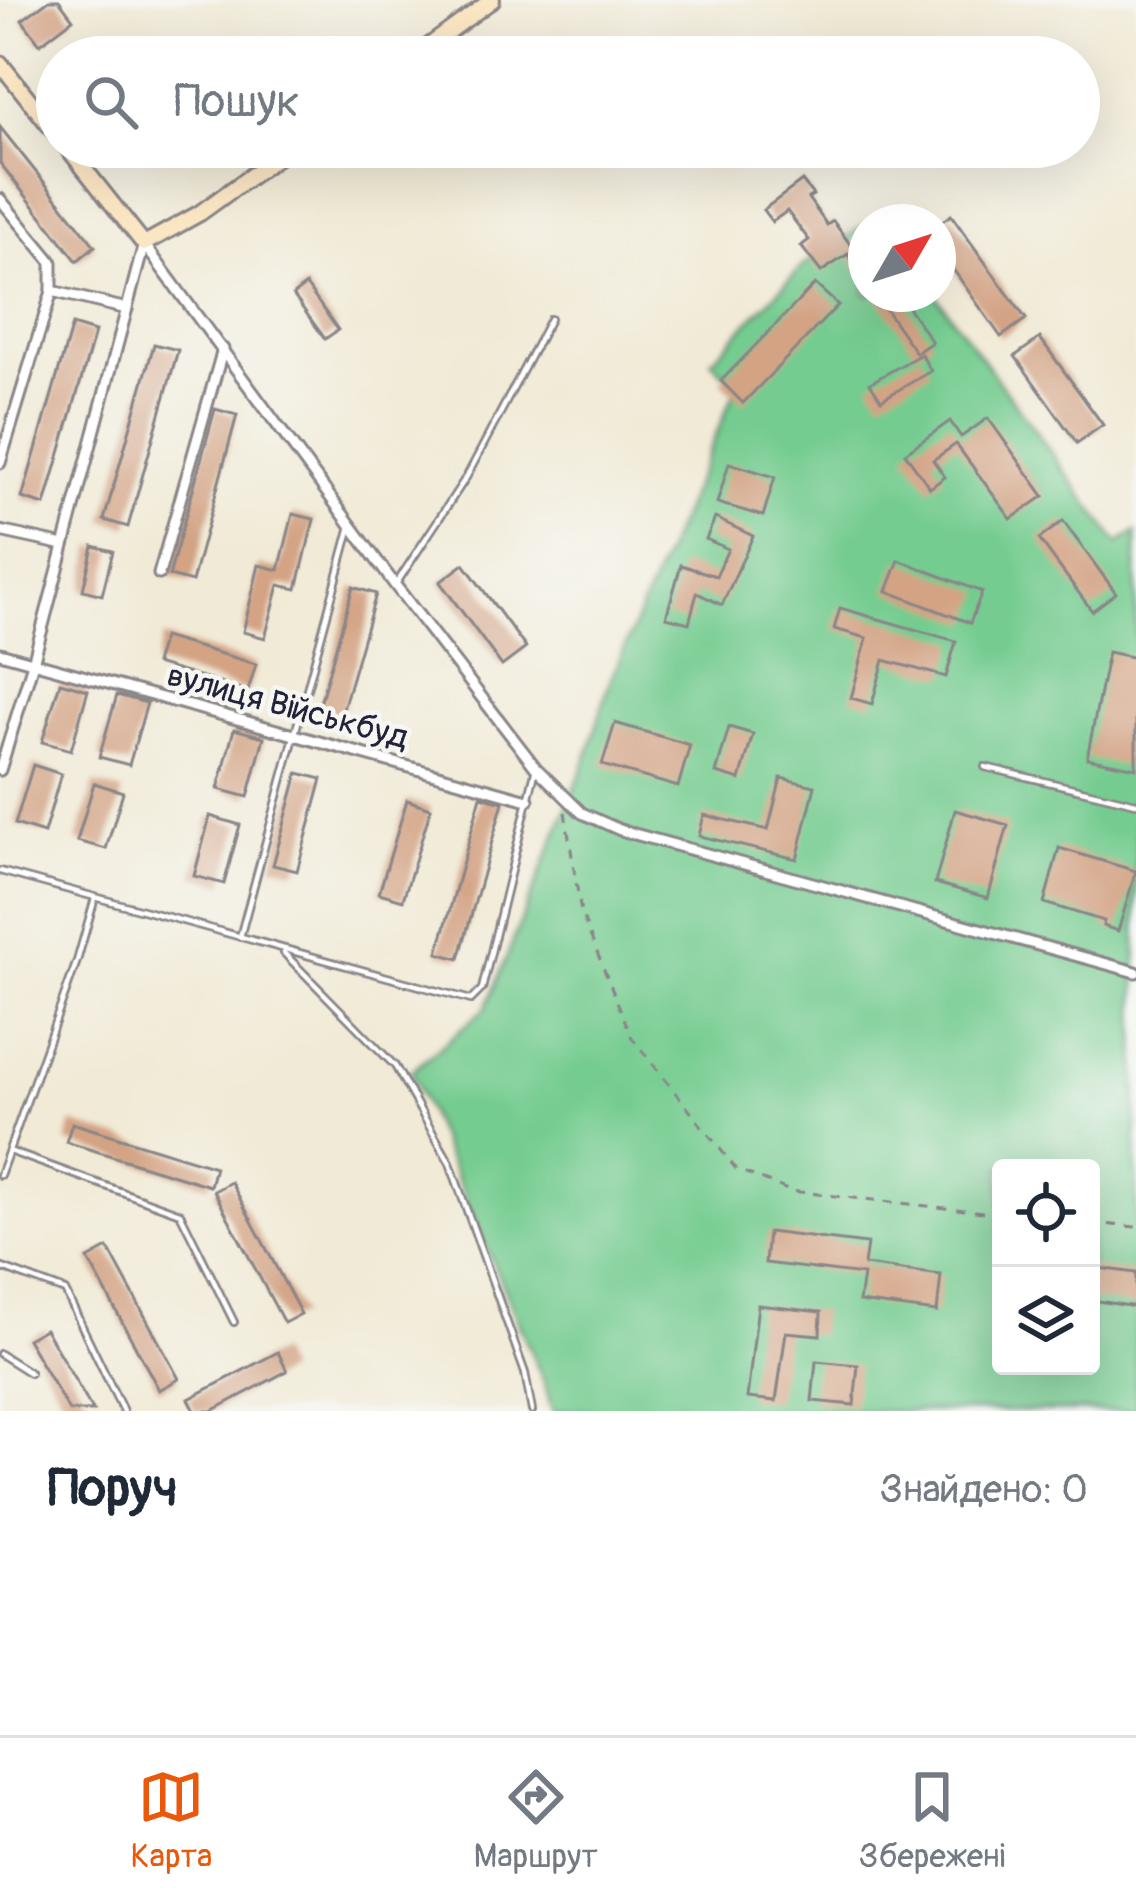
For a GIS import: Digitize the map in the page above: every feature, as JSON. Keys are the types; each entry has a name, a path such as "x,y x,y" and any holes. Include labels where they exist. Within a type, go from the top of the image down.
{"main road":[{"path":"443,36 492,0"},
{"path":"0,63 36,108"},
{"path":"84,168 144,244 200,213 262,168"}],"street":[{"path":"0,199 52,262 52,291 0,463"},
{"path":"0,770 144,244"},
{"path":"144,244 395,585 536,768 582,813 620,830 1136,972"},
{"path":"52,291 127,309"},
{"path":"159,574 223,349"},
{"path":"0,531 64,545"},
{"name":"вулиця Військбуд","path":"0,653 528,800"}],"lane":[{"path":"395,585 457,493 550,319"},
{"path":"240,938 351,525"},
{"path":"985,767 1136,803"},
{"path":"0,871 471,1000 478,997 536,768"},
{"path":"0,1175 95,898"},
{"path":"280,949 395,1066 450,1163 525,1373 532,1411"},
{"path":"9,1151 180,1213 234,1322"},
{"path":"0,1268 65,1291 123,1411"},
{"path":"0,1354 30,1373"}],"path":[{"path":"561,793 581,913 632,1038 736,1169 790,1191 992,1213"},
{"path":"1100,1224 1136,1227"}],"green space":[{"path":"848,236 848,312 948,312 1118,544 1136,532 1136,1411 552,1411 411,1072 486,1008 587,758 609,684 737,386 711,361 803,266"}],"building":[{"path":"49,0 59,0 73,19 51,36 36,39 22,20"},
{"path":"0,127 95,246 77,261 0,163"},
{"path":"802,181 827,225 833,221 848,241 848,254 821,272 801,246 809,240 787,211 772,222 763,210"},
{"path":"956,222 1026,319 1001,337 956,273"},
{"path":"815,284 838,305 743,403 721,381"},
{"path":"306,285 338,330 325,339 293,295"},
{"path":"888,312 911,312 932,342 916,353"},
{"path":"72,325 95,332 45,505 22,498"},
{"path":"1040,338 1103,425 1077,443 1015,356"},
{"path":"154,344 178,350 128,527 104,520"},
{"path":"921,354 931,371 881,400 870,383"},
{"path":"215,409 237,415 192,582 169,576"},
{"path":"988,418 1044,496 1011,519 956,444 933,460 945,477 930,488 905,453 950,421 961,437"},
{"path":"729,463 775,477 763,516 717,503"},
{"path":"293,514 314,519 297,589 279,585 265,638 243,632 259,565 279,570"},
{"path":"715,518 753,536 722,605 697,593 689,623 666,617 681,565 716,576 728,549 706,539"},
{"path":"1063,521 1116,593 1092,611 1039,539"},
{"path":"93,546 113,551 102,595 83,590"},
{"path":"899,560 982,592 970,623 887,591"},
{"path":"464,564 526,648 502,666 440,582"},
{"path":"353,587 376,594 341,716 318,710"},
{"path":"840,608 956,641 946,677 884,660 872,704 851,698 867,638 834,629"},
{"path":"163,637 256,664 248,691 155,664"},
{"path":"1108,652 1136,658 1136,768 1087,758"},
{"path":"60,682 88,690 71,750 42,742"},
{"path":"117,695 147,703 129,765 99,757"},
{"path":"615,723 690,745 678,787 602,765"},
{"path":"729,727 753,734 740,780 716,773"},
{"path":"234,729 264,737 248,797 218,789"},
{"path":"33,765 61,774 44,833 15,824"},
{"path":"298,773 322,779 297,871 273,865"},
{"path":"781,778 815,786 797,859 699,836 704,815 768,830"},
{"path":"94,783 123,792 106,849 77,841"},
{"path":"481,796 503,802 459,959 438,953"},
{"path":"407,800 431,808 403,900 379,893"},
{"path":"955,810 1008,825 988,898 935,883"},
{"path":"210,816 240,825 224,884 194,876"},
{"path":"1059,848 1136,871 1118,931 1103,926 1104,921 1044,903"},
{"path":"72,1123 215,1167 210,1186 66,1142"},
{"path":"231,1182 301,1314 284,1323 214,1191"},
{"path":"768,1232 867,1244 864,1265 941,1275 937,1312 859,1302 863,1275 765,1263"},
{"path":"108,1248 179,1379 159,1390 88,1259"},
{"path":"1100,1268 1136,1273 1136,1307 1100,1301"},
{"path":"758,1305 821,1312 820,1335 786,1332 776,1401 747,1398"},
{"path":"45,1329 93,1411 69,1411 27,1339"},
{"path":"278,1352 287,1371 212,1411 195,1411 189,1399"},
{"path":"816,1361 858,1365 854,1405 812,1401"}]}
